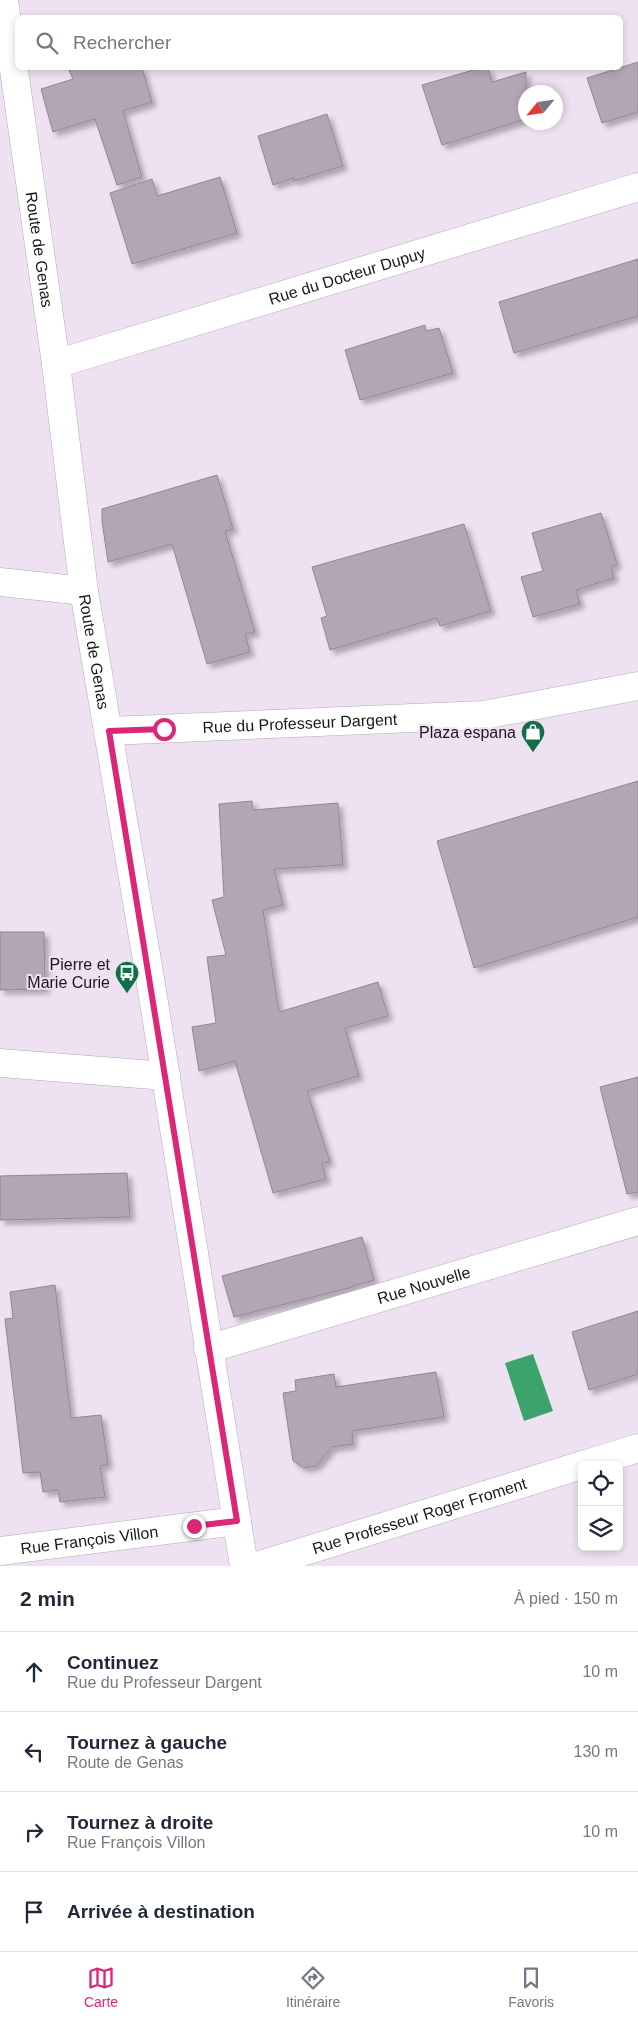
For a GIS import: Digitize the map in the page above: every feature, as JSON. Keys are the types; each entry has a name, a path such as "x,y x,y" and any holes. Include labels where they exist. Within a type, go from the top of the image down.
{"street":[{"name":"Route de Genas","path":"4,0 56,364 84,591 166,1076 244,1566"},
{"name":"Rue du Docteur Dupuy","path":"56,364 638,187"},
{"path":"0,582 84,591"},
{"name":"Rue du Professeur Dargent","path":"109,731 484,715 638,686"},
{"path":"0,1063 166,1076"},
{"name":"Rue Nouvelle","path":"208,1349 638,1221"},
{"name":"Rue Professeur Roger Froment","path":"596,1461 638,1448"},
{"name":"Rue Professeur Roger Froment","path":"257,1566 578,1467"},
{"name":"Rue François Villon","path":"0,1551 237,1521"}],"shaded area":[{"path":"533,1354 553,1411 524,1421 505,1363"}],"building":[{"path":"638,62 638,112 602,123 587,78 612,70 623,70 623,67"},
{"path":"69,70 143,70 152,102 123,111 142,177 117,185 95,119 53,132 41,89 73,79"},
{"path":"473,70 489,70 492,82 526,72 526,85 518,85 518,121 442,145 422,85"},
{"path":"327,114 343,166 294,181 293,178 273,185 258,136"},
{"path":"220,177 237,233 132,264 110,193 152,179 157,196"},
{"path":"638,259 638,316 514,353 499,302"},
{"path":"425,325 426,331 439,328 453,373 360,400 345,350"},
{"path":"217,475 233,529 225,531 255,632 245,634 250,652 207,664 172,544 108,562 102,509"},
{"path":"601,513 617,564 611,567 614,578 576,590 580,604 533,617 521,577 543,571 532,533"},
{"path":"464,524 491,611 440,626 437,618 330,650 321,618 327,616 312,567"},
{"path":"638,781 638,917 474,968 437,841"},
{"path":"252,801 253,810 338,803 343,865 274,869 283,905 263,910 279,1012 378,982 388,1016 345,1028 359,1076 307,1091 330,1162 322,1163 326,1179 273,1193 235,1061 199,1071 192,1027 216,1023 207,957 226,955 212,900 224,897 219,804"},
{"path":"0,932 44,932 45,989 0,990"},
{"path":"638,1077 638,1192 627,1194 600,1087"},
{"path":"127,1173 130,1217 0,1220 0,1176"},
{"path":"362,1237 374,1280 234,1317 222,1276"},
{"path":"55,1285 71,1418 101,1415 108,1465 100,1466 105,1497 60,1502 58,1490 43,1492 40,1472 23,1473 5,1319 13,1318 10,1292"},
{"path":"638,1311 638,1374 589,1390 572,1332"},
{"path":"436,1372 444,1417 352,1431 353,1444 332,1447 316,1466 304,1468 293,1461 283,1393 296,1391 295,1380 334,1374 336,1387"}],"place":[{"name":"Plaza espana","path":"533,753"},
{"name":"Pierre et Marie Curie","path":"127,994"}],"route":[{"path":"164,729 109,731 237,1521 194,1526"}]}
